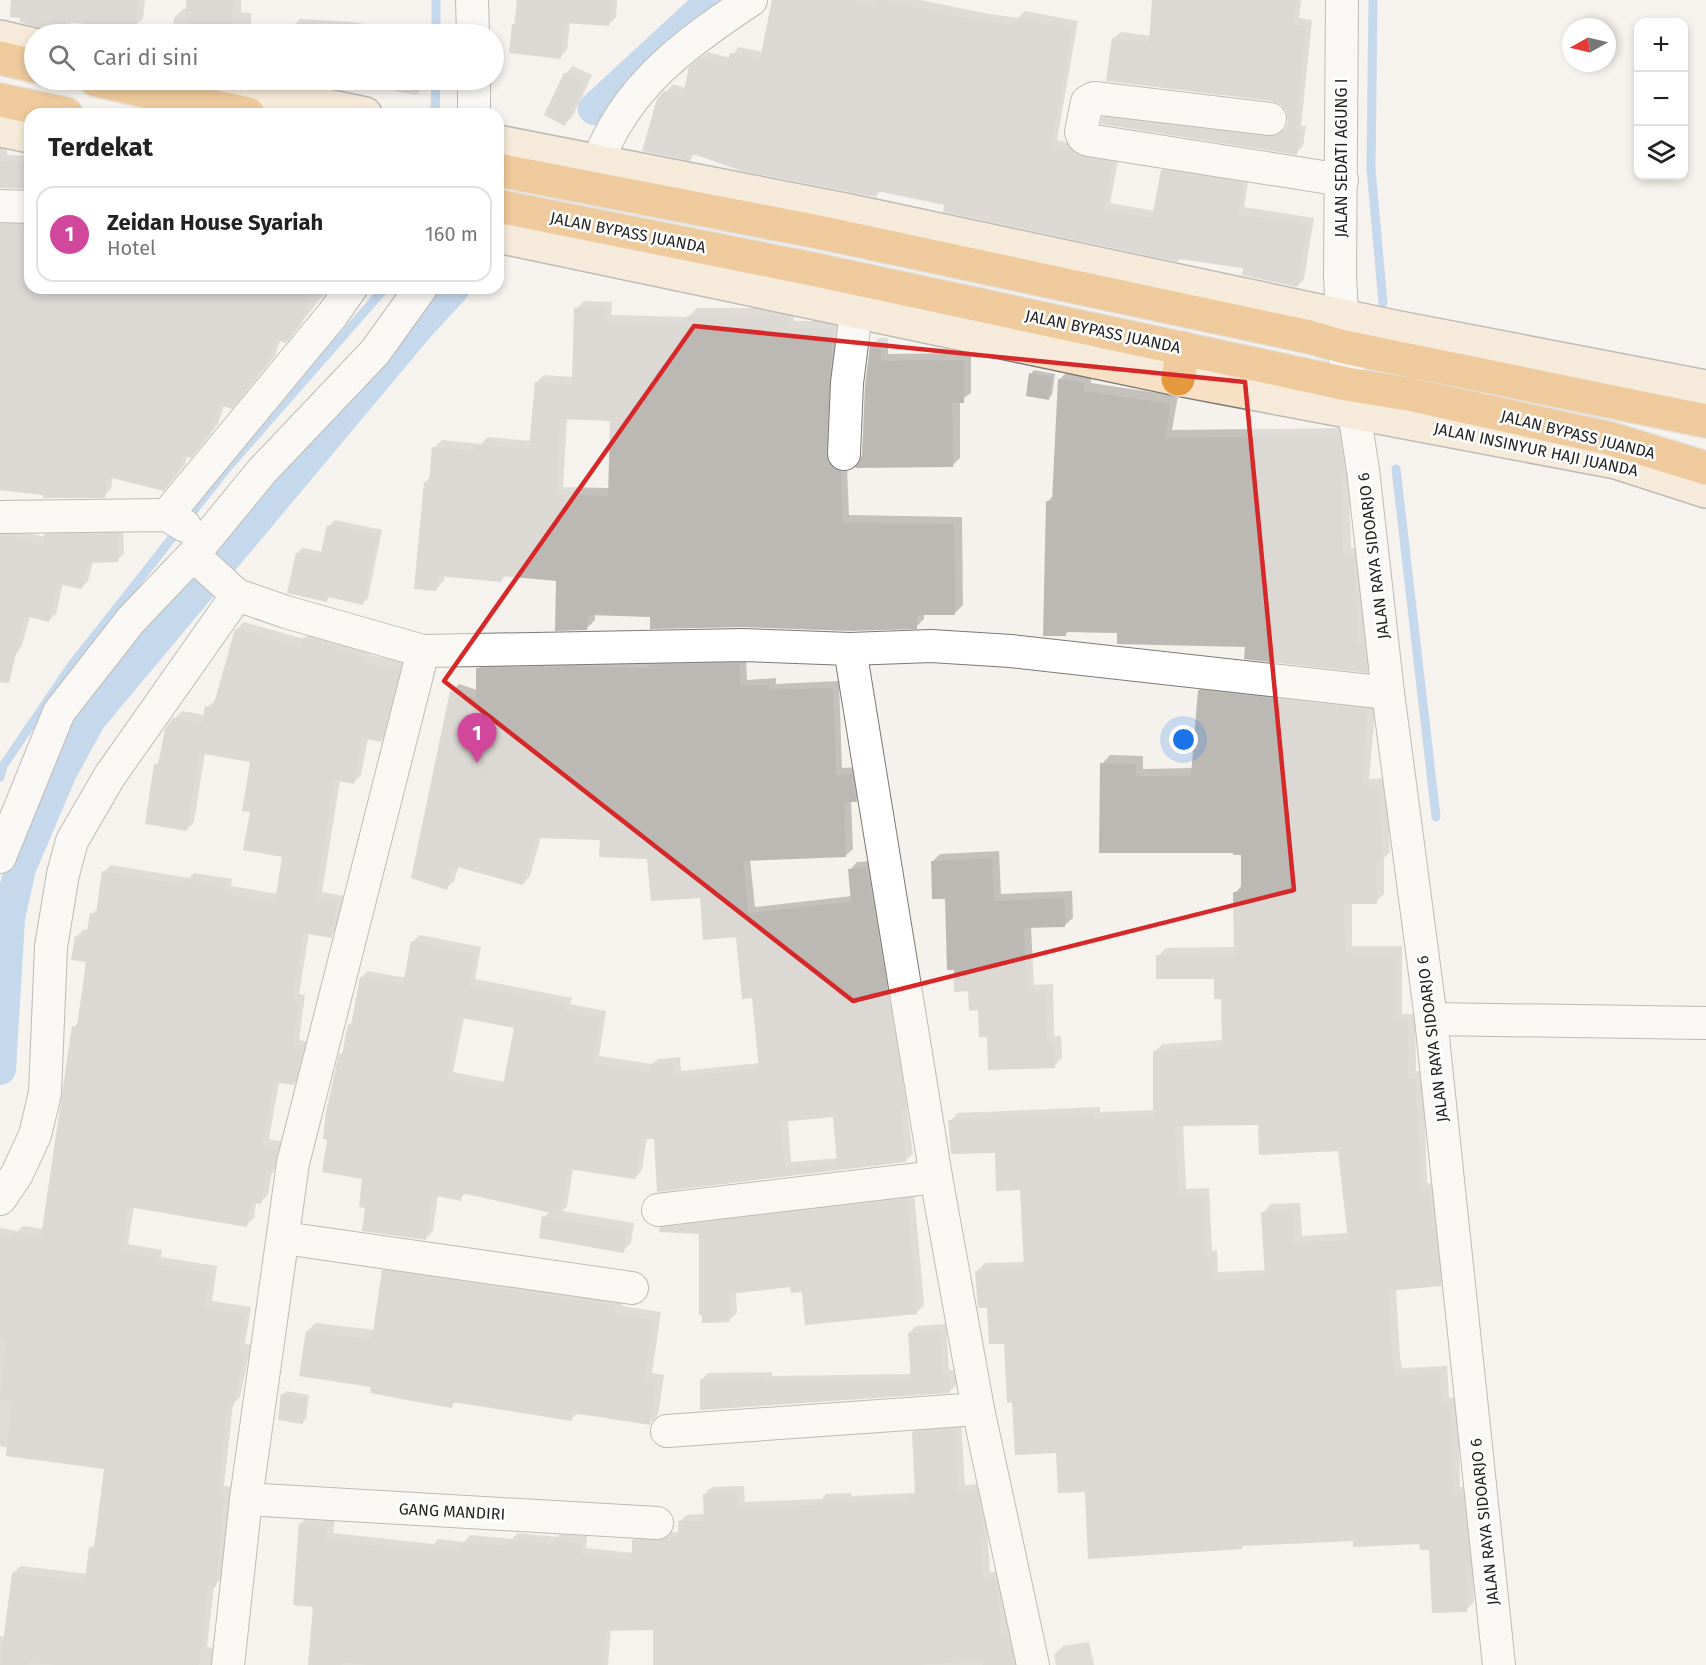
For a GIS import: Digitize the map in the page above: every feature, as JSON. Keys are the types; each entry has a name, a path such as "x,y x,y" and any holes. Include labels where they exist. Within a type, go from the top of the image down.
{"highway":[{"path":"141,90 221,108"},
{"path":"0,100 38,108"},
{"path":"504,171 824,233 1309,337 1348,333 1393,341 1706,421"},
{"name":"JALAN BYPASS JUANDA","path":"504,207 817,270 1181,364 1354,399 1608,438 1706,468"}],"street":[{"path":"472,0 473,24"},
{"path":"598,162 608,134 639,90 703,32 751,0"},
{"name":"JALAN SEDATI AGUNG I","path":"1342,0 1342,180 1348,333 1354,399"},
{"path":"10,55 24,49"},
{"path":"249,90 336,108"},
{"path":"474,90 474,108"},
{"path":"1270,119 1094,98 1087,102 1082,132 1083,137 1088,140 1342,180"},
{"path":"0,130 24,135"},
{"path":"504,143 850,212 1348,333"},
{"path":"0,206 24,207"},
{"path":"504,237 856,312 1181,364"},
{"path":"0,857 11,792 59,712 131,620 347,294"},
{"path":"188,537 262,471 375,352 417,294"},
{"path":"844,454 847,383 856,312"},
{"path":"1393,341 1706,387"},
{"name":"JALAN RAYA SIDOARJO 6","path":"1354,399 1388,693 1431,1019 1499,1665"},
{"name":"JALAN INSINYUR HAJI JUANDA","path":"1397,406 1616,462 1706,491"},
{"path":"0,517 188,537 232,590 286,612 423,651 744,645 849,649 931,646 1011,651 1388,693"},
{"path":"0,1199 18,1174 35,1135 45,1093 51,947 63,874 72,841 109,777 232,590"},
{"path":"849,649 936,1177 978,1409 1033,1665"},
{"path":"228,1665 246,1499 293,1163 423,651"},
{"path":"1431,1019 1706,1023"},
{"path":"658,1210 936,1177"},
{"path":"284,1238 632,1288"},
{"path":"667,1431 978,1409"},
{"name":"GANG MANDIRI","path":"246,1499 657,1523"}],"highlighted area":[{"path":"694,326 1245,382 1294,890 853,1001 444,681"}],"building":[{"path":"11,0 137,0 135,24 65,22 65,24 26,24 20,22 20,18 10,17"},
{"path":"186,0 233,0 232,24 185,24"},
{"path":"518,0 611,0 609,26 564,23 561,59 509,53 512,24 517,25"},
{"path":"772,0 848,0 876,6 877,0 880,0 981,21 1015,25 1017,18 1072,28 1051,147 1072,151 1085,158 1112,162 1104,210 1152,218 1161,170 1243,183 1238,214 1307,225 1297,287 1242,275 1243,268 1179,259 1178,262 943,212 944,205 877,191 876,197 742,171 693,154 690,161 642,151 657,99 664,91 683,96 689,67 700,58 727,65 730,53 760,59"},
{"path":"1152,0 1296,0 1293,24 1306,26 1295,132 1300,133 1297,155 1101,124 1102,117 1268,137 1278,135 1285,129 1288,121 1286,111 1273,101 1106,81 1112,38 1149,43"},
{"path":"564,73 585,83 565,126 544,115"},
{"path":"0,161 24,163 24,189 0,188"},
{"path":"0,224 24,225 24,294 311,294 302,323 286,343 276,340 268,364 232,409 220,405 211,433 191,458 182,455 178,473 164,491 108,477 105,498 43,498 43,495 0,490"},
{"path":"574,308 604,309 604,322 687,325 687,316 786,316 787,328 833,328 826,453 828,463 841,471 842,523 954,524 955,615 917,615 917,629 850,631 744,627 650,629 650,617 588,615 587,630 555,631 556,581 502,576 501,582 438,576 436,591 414,589 424,482 429,483 432,447 477,451 478,445 529,449 535,382 572,385","holes":["560,419 610,421 608,496 556,495"]},
{"path":"870,345 881,345 881,361 964,360 964,403 952,403 953,467 855,468 862,455 865,385"},
{"path":"1029,373 1052,377 1049,400 1026,396"},
{"path":"1058,379 1085,383 1084,391 1170,404 1165,438 1340,436 1344,465 1344,474 1342,474 1343,555 1354,555 1358,643 1364,643 1368,673 1244,659 1245,647 1117,644 1117,633 1066,632 1066,636 1043,636 1046,501 1052,501"},
{"path":"327,525 378,535 363,605 328,597 327,602 287,593 296,553 320,558"},
{"path":"44,534 117,534 118,562 88,563 82,589 58,584 49,622 25,616 9,683 0,682 0,535 45,545"},
{"path":"235,629 301,647 303,637 337,647 336,651 365,657 364,663 400,670 381,742 362,738 354,784 334,780 315,900 337,903 332,938 303,933 292,1001 299,1002 292,1047 303,1049 294,1085 274,1082 262,1146 278,1149 273,1173 266,1172 261,1204 251,1202 247,1227 128,1207 121,1251 156,1257 154,1264 210,1273 205,1308 244,1314 239,1351 244,1352 233,1406 227,1405 218,1493 224,1494 216,1587 208,1586 199,1665 56,1665 29,1661 28,1665 0,1665 12,1573 85,1581 89,1547 94,1548 104,1469 6,1456 12,1401 0,1399 7,1341 0,1339 0,1236 13,1238 14,1233 41,1237 72,1026 77,1027 86,962 71,960 75,936 86,938 90,913 96,914 102,871 184,885 185,880 225,887 224,893 275,902 282,857 243,850 250,812 242,811 250,762 199,753 187,831 145,824 154,764 158,765 165,729 173,718 202,723 205,706 213,707"},
{"path":"739,663 741,686 769,685 769,690 833,688 836,775 852,774 857,802 844,802 846,857 743,861 748,913 851,902 848,869 867,867 907,1109 901,1110 906,1162 657,1192 654,1139 642,1139 635,1179 568,1169 560,1215 462,1193 461,1201 432,1195 426,1240 362,1231 365,1208 359,1207 362,1179 322,1172 327,1140 323,1139 326,1112 339,1054 342,1055 348,1024 351,1025 360,977 403,985 411,941 475,954 469,986 565,1005 564,1011 600,1018 592,1063 650,1072 649,1065 673,1063 674,1077 759,1069 752,998 742,999 736,937 703,940 700,898 651,901 647,859 599,857 600,840 536,838 523,885 454,866 447,890 411,878 450,691 476,698 476,668 592,666 649,668 649,665","holes":["458,1017 514,1028 502,1090 447,1079","833,1117 837,1164 785,1169 780,1122"]},
{"path":"1198,690 1368,709 1361,786 1378,786 1383,861 1376,862 1377,904 1344,904 1345,954 1394,954 1394,1021 1408,1021 1408,1079 1416,1079 1419,1191 1429,1190 1441,1286 1388,1291 1393,1367 1394,1376 1439,1373 1442,1405 1450,1405 1453,1494 1463,1494 1471,1567 1465,1568 1467,1612 1432,1613 1429,1550 1420,1550 1419,1544 1353,1547 1353,1541 1242,1546 1242,1549 1088,1559 1085,1492 1058,1493 1056,1453 1015,1455 1012,1402 1007,1403 1004,1344 989,1344 987,1308 978,1308 975,1271 1024,1269 1020,1190 996,1191 995,1153 951,1154 948,1120 1093,1115 1093,1119 1153,1117 1153,1051 1222,1047 1221,999 1214,999 1214,979 1156,979 1156,955 1234,955 1233,892 1241,892 1241,855 1233,855 1233,853 1099,853 1100,763 1136,764 1136,776 1191,776","holes":["1258,1125 1259,1155 1338,1151 1348,1240 1294,1243 1292,1210 1261,1212 1265,1277 1211,1280 1210,1258 1204,1258 1202,1195 1178,1196 1175,1126"]},
{"path":"992,858 994,901 1064,898 1065,927 1024,928 1027,992 1046,991 1047,1044 1054,1043 1055,1068 988,1070 987,1037 979,1037 978,1010 969,1011 968,991 954,992 954,970 947,970 945,899 932,899 931,861"},
{"path":"907,1199 917,1314 805,1325 802,1292 791,1293 790,1287 729,1294 730,1322 702,1323 702,1315 699,1315 699,1234 659,1232 659,1228"},
{"path":"542,1216 627,1231 624,1253 539,1238"},
{"path":"382,1270 615,1306 614,1314 653,1320 644,1381 656,1383 650,1425 573,1413 572,1421 453,1402 452,1408 370,1393 371,1387 299,1376 306,1331 372,1339"},
{"path":"939,1331 943,1376 949,1376 949,1393 700,1410 700,1379 765,1378 765,1382 911,1380 908,1333"},
{"path":"281,1394 306,1398 303,1424 278,1420"},
{"path":"954,1429 958,1492 977,1490 984,1535 980,1535 983,1579 996,1578 1002,1635 1008,1635 1015,1665 983,1665 983,1660 918,1665 653,1665 653,1630 605,1631 602,1665 370,1665 342,1662 342,1665 308,1665 313,1607 293,1605 299,1523 328,1526 326,1540 429,1551 429,1546 461,1549 461,1542 508,1546 509,1540 551,1544 551,1541 581,1544 580,1555 632,1560 632,1540 678,1538 678,1521 704,1521 703,1494 737,1493 738,1509 817,1505 817,1501 844,1500 844,1503 909,1499 909,1495 915,1495 912,1432"}],"waterway":[{"path":"436,0 436,24"},
{"path":"594,109 712,0"},
{"path":"1373,0 1371,169 1383,303"},
{"path":"435,108 436,90"},
{"path":"0,777 3,766 71,666 228,467 380,294"},
{"path":"0,1069 9,918 20,868 61,772 90,719 418,327 448,294"},
{"path":"1396,469 1436,817"}],"place":[{"name":"Zeidan House Syariah","path":"477,763"}]}
